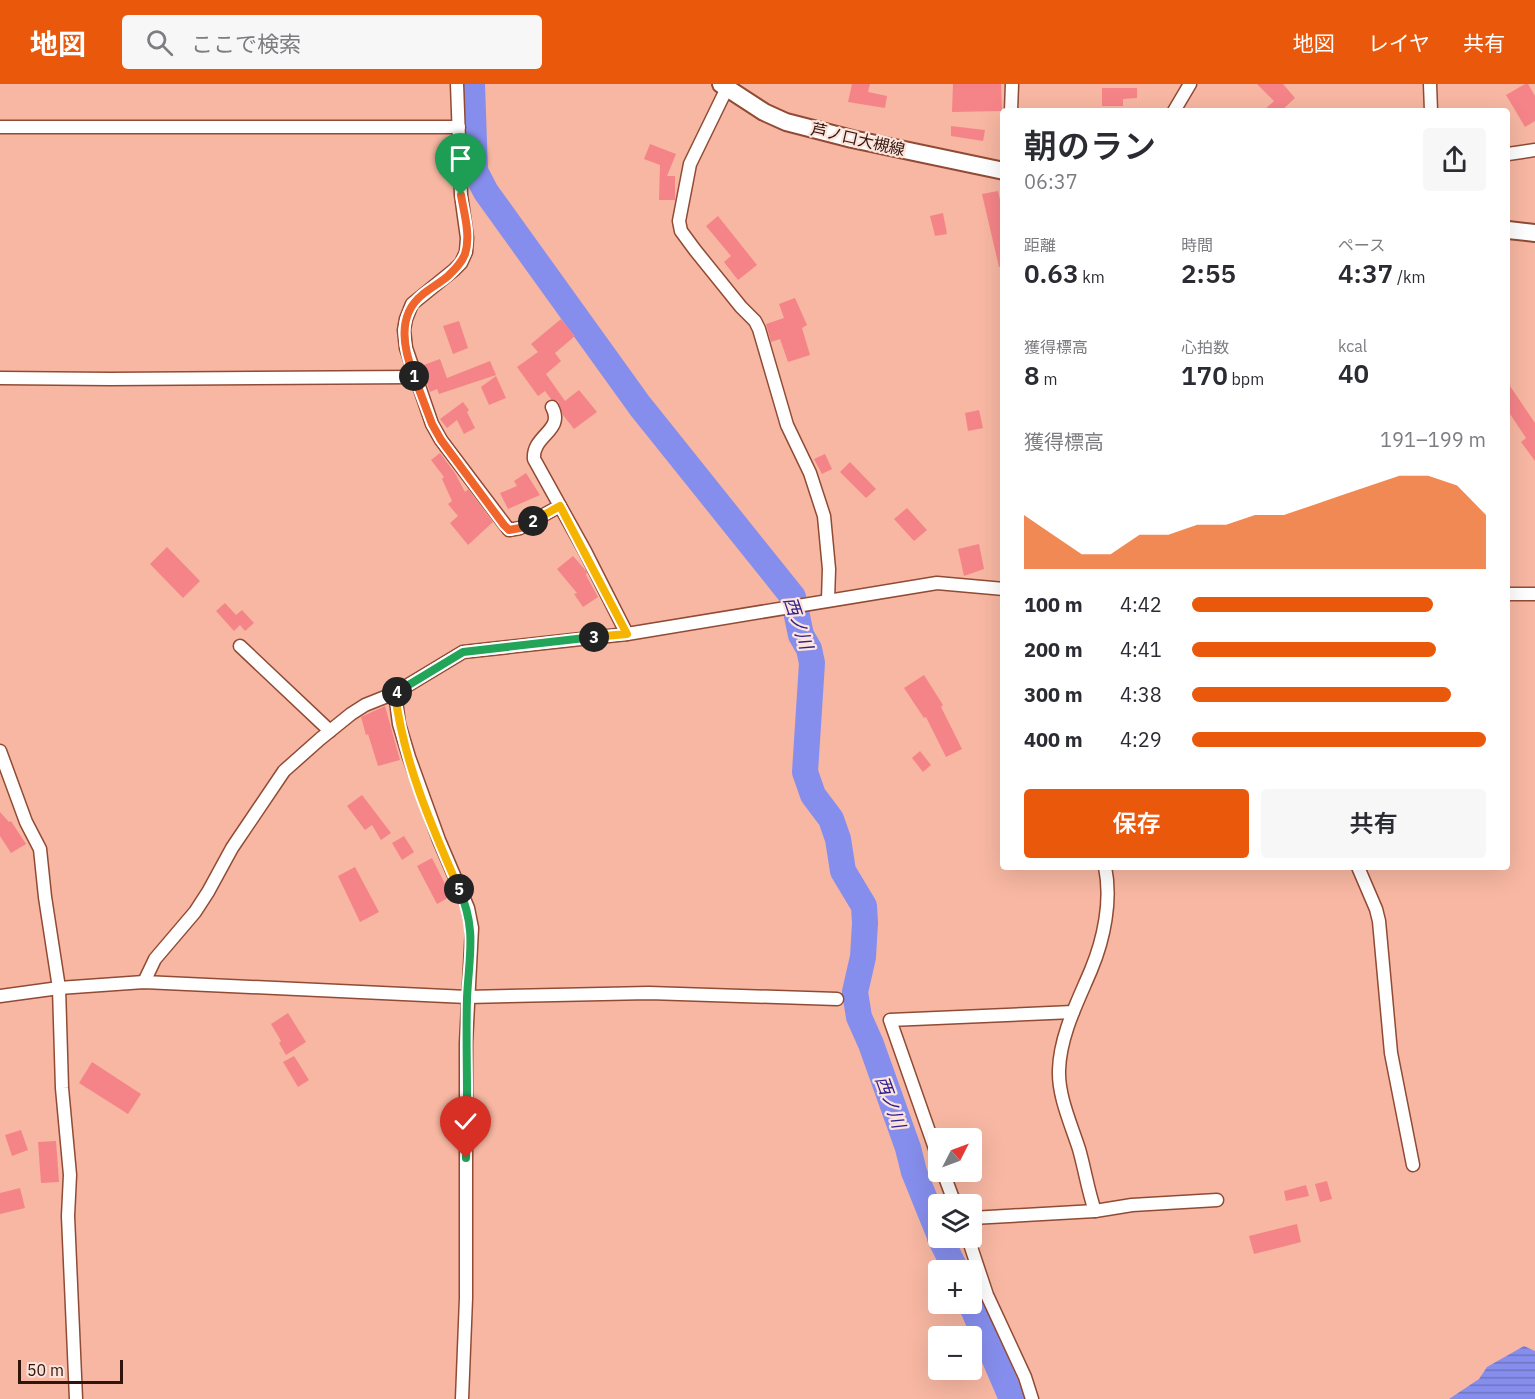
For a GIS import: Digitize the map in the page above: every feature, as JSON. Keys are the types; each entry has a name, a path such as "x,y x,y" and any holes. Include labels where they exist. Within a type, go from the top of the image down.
{"main road":[{"name":"芦ノ口大槻線","path":"724,86 764,112 786,122 852,139 1000,170"},
{"path":"1510,230 1535,233"}],"street":[{"path":"457,84 461,195 467,238 466,252 461,263 454,270 412,304 404,330 406,348 432,424 441,440 509,530 520,528 560,506"},
{"path":"1011,108 1012,84"},
{"path":"1176,108 1190,84"},
{"path":"1430,84 1431,108"},
{"path":"724,86 690,164 679,221 681,231 741,307 755,321 759,329 787,425 810,473 824,516 829,569 828,600"},
{"path":"0,127 459,127"},
{"path":"1510,154 1535,150"},
{"path":"0,378 415,377"},
{"path":"552,407 557,418 556,423 536,446 534,452 536,464 627,634"},
{"path":"144,982 155,959 195,912 232,848 284,771 330,731 365,705 395,693 463,652 627,634 937,583 1000,589"},
{"path":"1510,594 1535,594"},
{"path":"240,646 330,731"},
{"path":"395,693 399,724 420,790 468,908 471,928 467,998 466,1298 462,1399"},
{"path":"0,751 26,822 40,849 59,988 62,1088 70,1175 68,1216 76,1399"},
{"path":"1095,1211 1062,1096 1060,1058 1073,1012 1104,931 1107,890 1105,870"},
{"path":"1359,870 1379,921 1391,1053 1413,1166"},
{"path":"0,996 59,988 144,982 467,998 649,993 837,999"},
{"path":"928,1129 890,1020 1073,1012"},
{"path":"982,1217 1095,1211 1132,1205 1217,1200"},
{"path":"971,1248 987,1295 1032,1399"}],"water":[{"path":"1524,1346 1535,1351 1535,1399 1449,1399 1479,1379 1487,1367"}],"building":[{"path":"852,84 870,84 868,92 887,96 885,108 848,102"},
{"path":"953,84 1001,84 1000,111 952,112"},
{"path":"1257,84 1283,84 1295,98 1284,108 1266,108 1274,101"},
{"path":"1528,84 1535,96 1535,121 1525,127 1506,95"},
{"path":"1102,88 1137,88 1137,98 1123,99 1123,106 1102,106"},
{"path":"951,126 985,130 983,141 951,136"},
{"path":"650,144 676,154 667,176 675,176 675,200 659,200 660,165 644,159"},
{"path":"998,191 1000,267 999,267 982,194"},
{"path":"943,213 947,234 935,236 930,216"},
{"path":"718,216 757,265 738,280 724,262 731,256 706,226"},
{"path":"795,298 807,325 802,328 810,355 788,362 780,339 771,342 766,324 784,318 779,304"},
{"path":"561,319 575,336 555,353 561,361 546,374 565,401 579,390 597,412 574,429 563,415 558,401 551,399 545,391 538,396 517,367 538,352 531,344"},
{"path":"459,321 468,348 453,354 443,326"},
{"path":"440,359 447,378 490,361 496,375 439,394 437,389 430,392 421,366"},
{"path":"496,376 506,398 489,405 481,387"},
{"path":"1510,386 1535,423 1535,461 1521,442 1526,438 1510,414"},
{"path":"463,402 469,410 467,412 475,428 464,434 457,420 447,428 440,419"},
{"path":"979,410 983,428 968,431 965,413"},
{"path":"440,453 455,473 465,492 468,489 493,522 468,545 450,523 458,516 448,504 452,501 442,479 444,477 431,460"},
{"path":"825,454 832,469 822,474 814,459"},
{"path":"850,462 876,489 866,498 840,472"},
{"path":"526,473 540,495 508,509 500,493 517,486 514,481"},
{"path":"907,508 927,530 914,541 894,519"},
{"path":"979,544 984,569 964,576 958,549"},
{"path":"167,547 200,581 183,598 150,564"},
{"path":"573,556 587,572 586,575 598,597 583,607 574,594 577,593 557,569"},
{"path":"225,603 236,615 242,610 254,623 245,631 240,625 234,631 216,611"},
{"path":"924,675 943,705 941,707 962,749 946,757 926,717 924,718 904,688"},
{"path":"385,706 400,760 378,766 361,717"},
{"path":"920,751 931,765 923,772 912,758"},
{"path":"362,795 391,833 381,840 372,825 365,830 347,806"},
{"path":"0,812 9,822 11,821 26,844 11,853 0,836"},
{"path":"404,836 414,852 402,860 392,843"},
{"path":"432,858 451,896 437,904 417,866"},
{"path":"355,867 379,912 360,922 338,876"},
{"path":"288,1013 306,1042 286,1055 271,1024"},
{"path":"294,1056 309,1080 298,1087 283,1062"},
{"path":"92,1062 141,1094 128,1114 79,1083"},
{"path":"21,1130 28,1150 12,1156 5,1135"},
{"path":"56,1141 59,1182 41,1183 38,1142"},
{"path":"1327,1181 1332,1199 1320,1202 1315,1184"},
{"path":"1306,1185 1309,1196 1286,1201 1284,1191"},
{"path":"20,1188 25,1208 0,1214 0,1193"},
{"path":"1297,1224 1301,1242 1254,1254 1249,1236"}],"waterway":[{"name":"西ノ川","path":"472,84 475,171 486,192 640,406 793,597 801,635 809,649 812,663 805,772 813,795 831,819 838,839 843,871 864,906 863,957 855,992 859,1017 871,1044 928,1207"},
{"name":"西ノ川","path":"945,1248 951,1260"},
{"name":"西ノ川","path":"975,1314 1012,1399"}],"route":[{"path":"461,195 467,238 466,252 461,263 454,270 412,304 404,330 411,368 432,424 453,459 509,530 520,528 560,506 627,634 463,652 395,693 399,724 409,757 439,840 468,908 471,928 466,1043 466,1158"}]}
